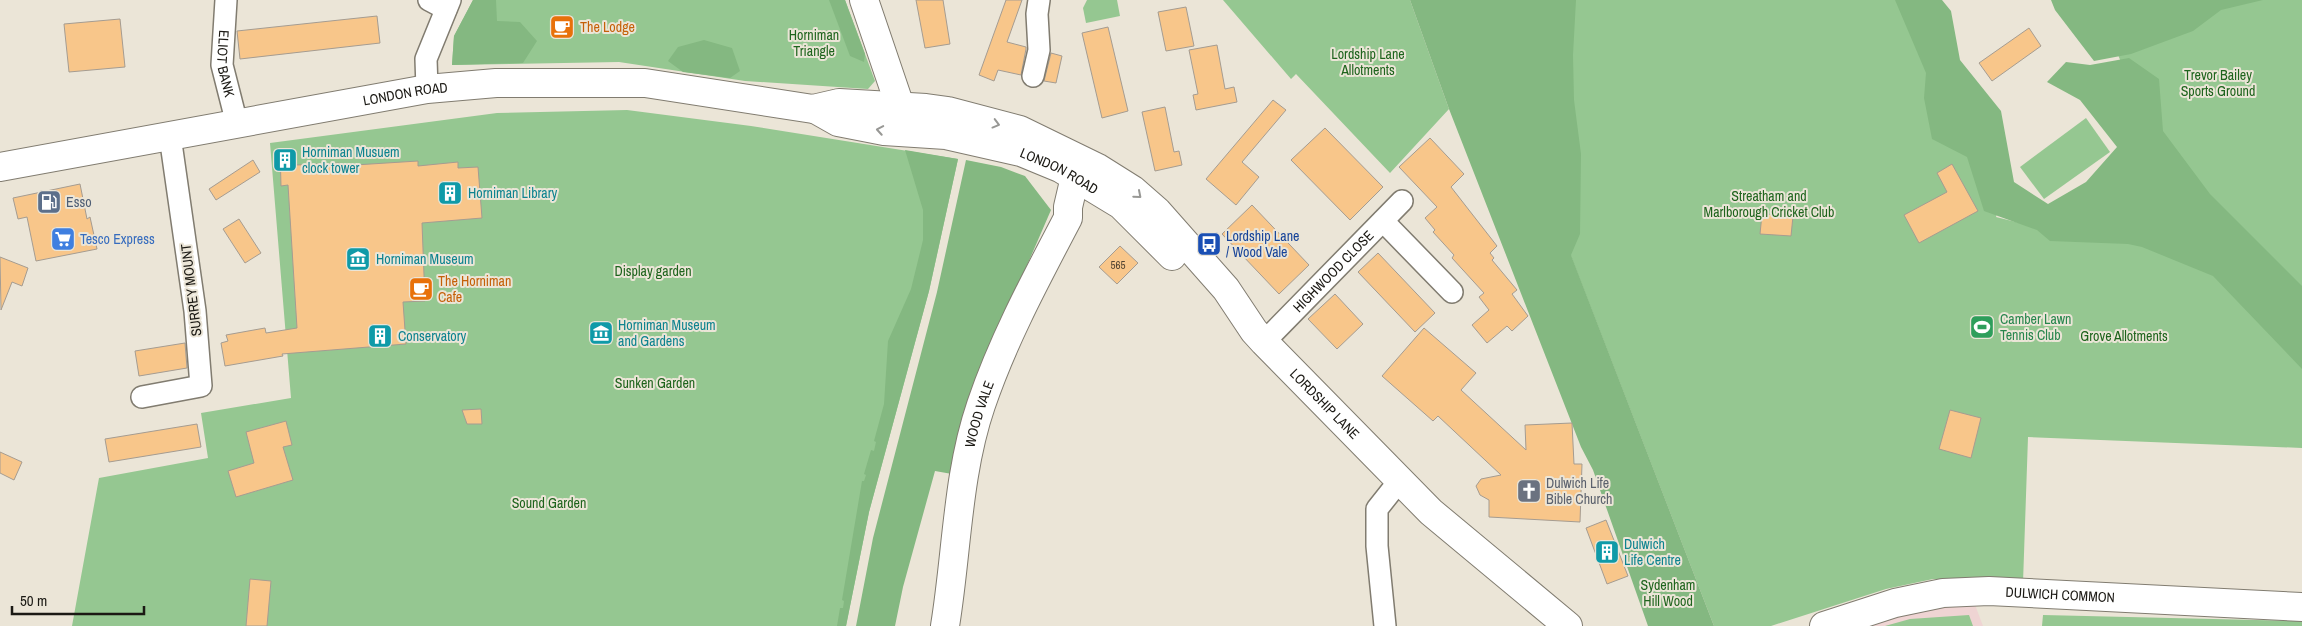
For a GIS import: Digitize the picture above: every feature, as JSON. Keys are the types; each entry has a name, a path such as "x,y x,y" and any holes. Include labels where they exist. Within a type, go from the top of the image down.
{"main road":[{"path":"864,0 900,106 923,129 946,135"},
{"name":"LONDON ROAD","path":"0,167 427,89 543,82 645,83 815,109 838,122 884,131 946,135 1021,152 1090,179"},
{"name":"LONDON ROAD","path":"815,109 839,103 900,106 948,111 1020,130 1090,179 1121,204 1216,302 1259,336"},
{"name":"WOOD VALE","path":"945,626 954,571 963,483 981,406 1018,314 1068,218 1078,214 1090,179"},
{"name":"LORDSHIP LANE","path":"1259,336 1431,512 1568,626"},
{"name":"DULWICH COMMON","path":"1824,626 1904,601 1943,593 1980,591 2302,608"}],"street":[{"name":"ELIOT BANK","path":"226,0 222,65 237,124"},
{"path":"1033,76 1039,50 1037,14 1039,0"},
{"path":"427,89 426,59 441,3"},
{"name":"SURREY MOUNT","path":"142,397 201,386 195,312 170,136"},
{"name":"HIGHWOOD CLOSE","path":"1259,336 1383,221 1402,201"},
{"path":"1383,221 1452,292"},
{"path":"1384,626 1377,546 1377,509 1400,480"}],"shaded area":[{"path":"1974,602 1983,626 1853,626 1910,605"}],"green space":[{"name":"Horniman Triangle","path":"473,0 845,0 875,81 868,89 745,81 619,62 452,65 454,36"},
{"path":"473,0 496,0 497,21 520,22 537,41 523,63 452,65 454,36"},
{"path":"829,0 845,0 865,54 864,62 850,56"},
{"path":"1087,0 1117,0 1120,16 1086,23 1083,8"},
{"name":"Lordship Lane Allotments","path":"1223,0 1410,0 1449,109 1390,173 1296,74 1291,79"},
{"name":"Sydenham Hill Wood","path":"1410,0 1576,0 1573,55 1574,100 1581,154 1580,234 1571,255 1714,626 1648,626 1593,470 1581,447 1449,109"},
{"name":"Streatham and Marlborough Cricket Club","path":"1472,0 1924,0 2001,199 1996,217 2040,228 2135,206 2302,353 2302,448 2028,437 2023,583 1933,579 1886,589 1771,626 1714,626"},
{"path":"1895,0 1942,0 1951,11 1960,60 2001,111 2014,182 2048,204 2086,182 2117,147 2080,100 2047,82 2066,62 2090,65 2129,58 2159,79 2163,131 2210,194 2302,286 2302,369 2213,276 2142,247 2128,244 2050,241 2037,230 1984,211 1967,157 1932,139 1924,98 1926,73"},
{"path":"2051,0 2263,0 2221,10 2193,31 2131,54 2094,61 2055,10"},
{"name":"Trevor Bailey Sports Ground","path":"2078,0 2302,0 2302,306 2228,244 2126,75 2115,47"},
{"path":"704,40 732,48 740,71 730,78 683,72 668,61 678,47"},
{"name":"Horniman Museum and Gardens","path":"627,110 751,126 958,159 929,291 869,512 846,626 72,626 99,478 208,458 201,413 291,398 270,143 497,113"},
{"path":"2086,118 2110,152 2044,199 2020,167"},
{"path":"905,150 958,159 929,291 869,512 846,626 837,626 840,608 843,608 844,601 842,600 862,481 864,481 866,475 864,474 871,450 874,451 876,442 874,441 884,404 888,341 911,289 923,240 923,210"},
{"path":"966,160 1001,167 1025,176 1051,210 966,406 952,474 935,471 903,587 895,626 856,626 873,538 937,292"},
{"path":"1969,615 1973,626 1885,626 1910,619"},
{"path":"2043,615 2302,621 2302,626 2042,626"}],"building":[{"path":"916,0 943,0 950,44 925,48"},
{"path":"1006,0 1022,0 1007,42 1026,47 1026,49 1021,75 998,70 994,81 979,75"},
{"path":"1186,7 1194,46 1166,51 1158,12"},
{"path":"377,16 380,43 240,59 237,31"},
{"path":"120,19 125,67 69,72 64,24"},
{"path":"1108,27 1128,111 1102,118 1082,33"},
{"path":"2029,28 2041,46 1992,81 1979,63"},
{"path":"1217,45 1225,89 1234,87 1237,102 1196,110 1193,95 1198,94 1189,50"},
{"path":"1051,53 1062,56 1056,83 1044,81"},
{"path":"1273,100 1286,110 1242,162 1259,177 1236,205 1206,179"},
{"path":"1165,107 1174,152 1179,151 1182,165 1155,171 1142,112"},
{"path":"1325,128 1383,187 1350,220 1291,160"},
{"path":"1430,138 1464,174 1451,187 1497,246 1490,253 1494,258 1492,260 1517,290 1512,294 1528,316 1512,331 1507,326 1487,343 1472,325 1489,310 1479,297 1484,293 1452,258 1454,255 1433,232 1435,230 1425,218 1437,207 1399,167"},
{"name":"Horniman Museum","path":"280,149 293,153 297,165 339,163 339,166 418,161 418,166 458,162 458,168 478,167 482,218 422,223 425,301 403,302 406,344 282,354 283,356 225,366 221,343 228,341 226,335 265,328 266,333 297,328 288,185 281,186"},
{"path":"253,160 260,172 216,200 209,189"},
{"path":"1952,164 1978,211 1919,243 1904,215 1947,192 1937,173"},
{"path":"80,184 87,219 90,217 97,249 36,261 27,217 18,219 13,198"},
{"path":"1252,205 1309,265 1279,294 1222,234"},
{"path":"1762,214 1793,216 1791,236 1760,234"},
{"path":"239,219 261,253 245,263 223,229"},
{"path":"1120,246 1138,263 1117,284 1099,267"},
{"path":"1378,253 1435,313 1415,332 1358,272"},
{"path":"0,257 28,268 22,286 12,282 1,310"},
{"path":"1335,294 1363,324 1337,349 1308,319"},
{"path":"1424,328 1476,373 1461,390 1526,450 1525,425 1572,423 1574,464 1582,464 1580,522 1489,517 1489,500 1480,495 1476,486 1481,479 1501,475 1438,416 1433,421 1382,376"},
{"path":"185,343 187,368 139,376 135,351"},
{"path":"481,409 482,424 467,424 462,410"},
{"path":"1950,410 1981,418 1971,458 1939,449"},
{"path":"286,421 292,445 283,447 293,480 236,497 228,471 254,463 246,432"},
{"path":"197,424 201,447 109,462 105,439"},
{"path":"0,452 22,462 14,480 0,473"},
{"name":"Dulwich Life Centre","path":"1606,520 1628,576 1607,584 1586,528"},
{"path":"250,579 271,581 267,626 246,626"}],"place":[{"name":"The Lodge","path":"562,27"},
{"name":"Horniman Musuem clock tower","path":"285,160"},
{"name":"Horniman Library","path":"450,193"},
{"name":"Esso","path":"49,202"},
{"name":"Tesco Express","path":"63,239"},
{"name":"Lordship Lane / Wood Vale","path":"1209,244"},
{"name":"Horniman Museum","path":"358,259"},
{"name":"The Horniman Cafe","path":"421,289"},
{"name":"Camber Lawn Tennis Club","path":"1982,327"},
{"name":"Horniman Museum and Gardens","path":"601,333"},
{"name":"Conservatory","path":"380,336"},
{"name":"Dulwich Life Bible Church","path":"1529,491"},
{"name":"Dulwich Life Centre","path":"1607,552"}],"park label":[{"name":"Display garden","path":"653,271"},
{"name":"Grove Allotments","path":"2124,336"},
{"name":"Sunken Garden","path":"655,383"},
{"name":"Sound Garden","path":"549,503"}]}
